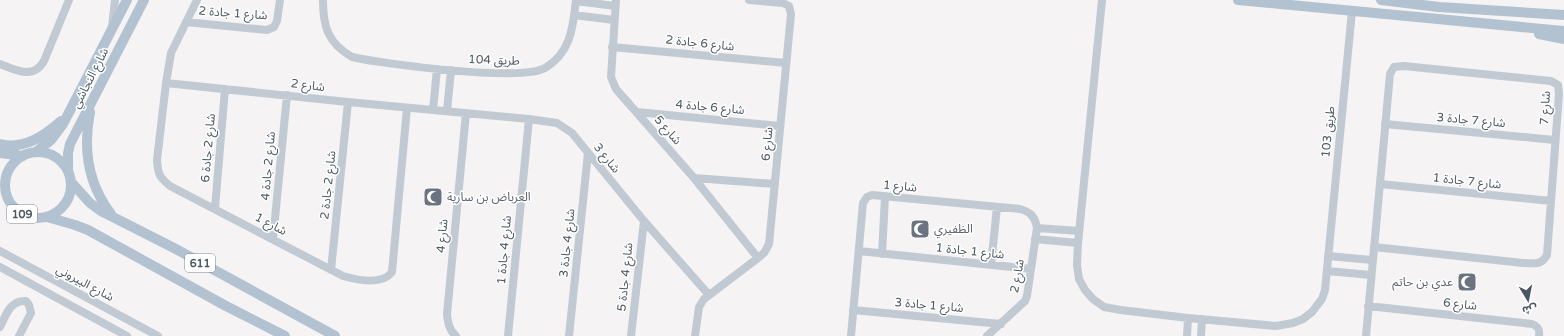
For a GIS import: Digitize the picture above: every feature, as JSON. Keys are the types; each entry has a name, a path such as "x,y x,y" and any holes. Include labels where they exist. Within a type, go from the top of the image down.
{"main road":[{"name":"شارع النجاشي","path":"36,152 58,133 127,0"},
{"name":"شارع النجاشي","path":"68,170 68,153 70,144 144,0"},
{"path":"1238,0 1564,31"},
{"path":"1381,0 1439,7 1564,15"},
{"path":"1508,26 1564,39"},
{"path":"91,103 87,137 90,171 99,196 113,218"},
{"path":"0,144 17,146 30,142 46,133 67,116"},
{"path":"36,152 42,152 54,156 60,160 68,170"},
{"name":"109","path":"36,152 23,156 13,164 6,175 5,188 8,200 12,206 22,214 34,218 47,217 59,212 64,207 70,196 71,182 68,170"},
{"path":"0,153 23,156"},
{"name":"611","path":"71,182 90,203 113,218 174,248 335,336"},
{"path":"0,193 8,200"},
{"name":"611","path":"47,217 68,222 88,230 226,306 286,336"},
{"path":"226,306 270,336"}],"street":[{"path":"0,64 23,73 31,72 39,68 44,61 69,0"},
{"path":"111,30 115,0"},
{"name":"شارع 1","path":"198,0 171,53 166,82 158,160 158,171 160,177 170,186 215,208 343,276 356,280 375,281 385,279 392,272 407,108"},
{"name":"شارع 1 جادة 2","path":"186,22 267,30 274,27 277,21 280,0"},
{"name":"طريق 104","path":"323,0 324,22 332,42 352,57 436,69 518,74 544,69 565,49 572,34 576,0 616,3"},
{"name":"شارع 6","path":"695,336 699,307 709,295 764,253 769,244 791,14 789,6 783,3 749,0"},
{"name":"طريق 103","path":"1102,0 1079,231 1077,265 1079,279 1085,290 1093,299 1104,307 1188,318 1276,326 1293,323 1303,319 1312,312 1322,299 1325,290 1352,11"},
{"name":"شارع 5","path":"616,3 611,77 616,89 694,178 758,258"},
{"path":"574,15 614,20"},
{"name":"شارع 6 جادة 2","path":"612,46 786,63"},
{"name":"شارع 7","path":"1404,66 1551,80 1558,85 1559,94 1547,255 1544,261 1539,264 1374,247 1385,124 1390,74 1394,68 1404,66"},
{"path":"433,110 436,69"},
{"name":"طريق 104","path":"447,111 451,70"},
{"name":"شارع 2","path":"166,82 225,90 447,111"},
{"name":"شارع 2 جادة 6","path":"215,208 225,90"},
{"name":"شارع 2 جادة 4","path":"274,239 286,95"},
{"name":"شارع 2 جادة 2","path":"331,270 348,102"},
{"name":"شارع 3","path":"447,111 558,123 572,133 644,221 709,295"},
{"name":"شارع 6 جادة 4","path":"637,112 780,126"},
{"name":"شارع 4","path":"456,336 452,332 449,325 447,314 466,113"},
{"name":"شارع 4 جادة 1","path":"508,336 529,119"},
{"name":"شارع 7 جادة 3","path":"1385,124 1555,140"},
{"name":"شارع 4 جادة 3","path":"569,336 588,153"},
{"path":"694,178 775,184"},
{"name":"شارع 7 جادة 1","path":"1380,184 1551,201"},
{"name":"شارع 1","path":"851,336 863,203 867,197 872,195 1028,211 1033,216 1037,228"},
{"path":"882,254 885,197"},
{"path":"991,265 997,207"},
{"name":"شارع 4 جادة 5","path":"631,336 644,221"},
{"path":"1037,228 1079,231"},
{"name":"شارع 2","path":"987,336 1025,301 1037,228"},
{"path":"1035,240 1078,244"},
{"path":"1366,336 1374,247"},
{"name":"شارع البيروني","path":"0,251 158,336"},
{"name":"شارع 1 جادة 1","path":"859,252 1031,269"},
{"path":"1328,256 1372,260"},
{"path":"0,267 127,336"},
{"path":"1327,271 1371,275"},
{"path":"0,327 15,302 26,302 29,305 31,313 20,336"},
{"name":"شارع 6","path":"1368,306 1532,324 1537,326 1540,331 1539,336"},
{"name":"شارع 1 جادة 3","path":"854,310 1001,324"},
{"path":"1187,336 1188,318"},
{"path":"1200,336 1202,319"}],"place":[{"name":"العرباض بن سارية","path":"433,197"},
{"name":"الظفيري","path":"920,229"},
{"name":"عدي بن حاتم","path":"1467,282"}]}
